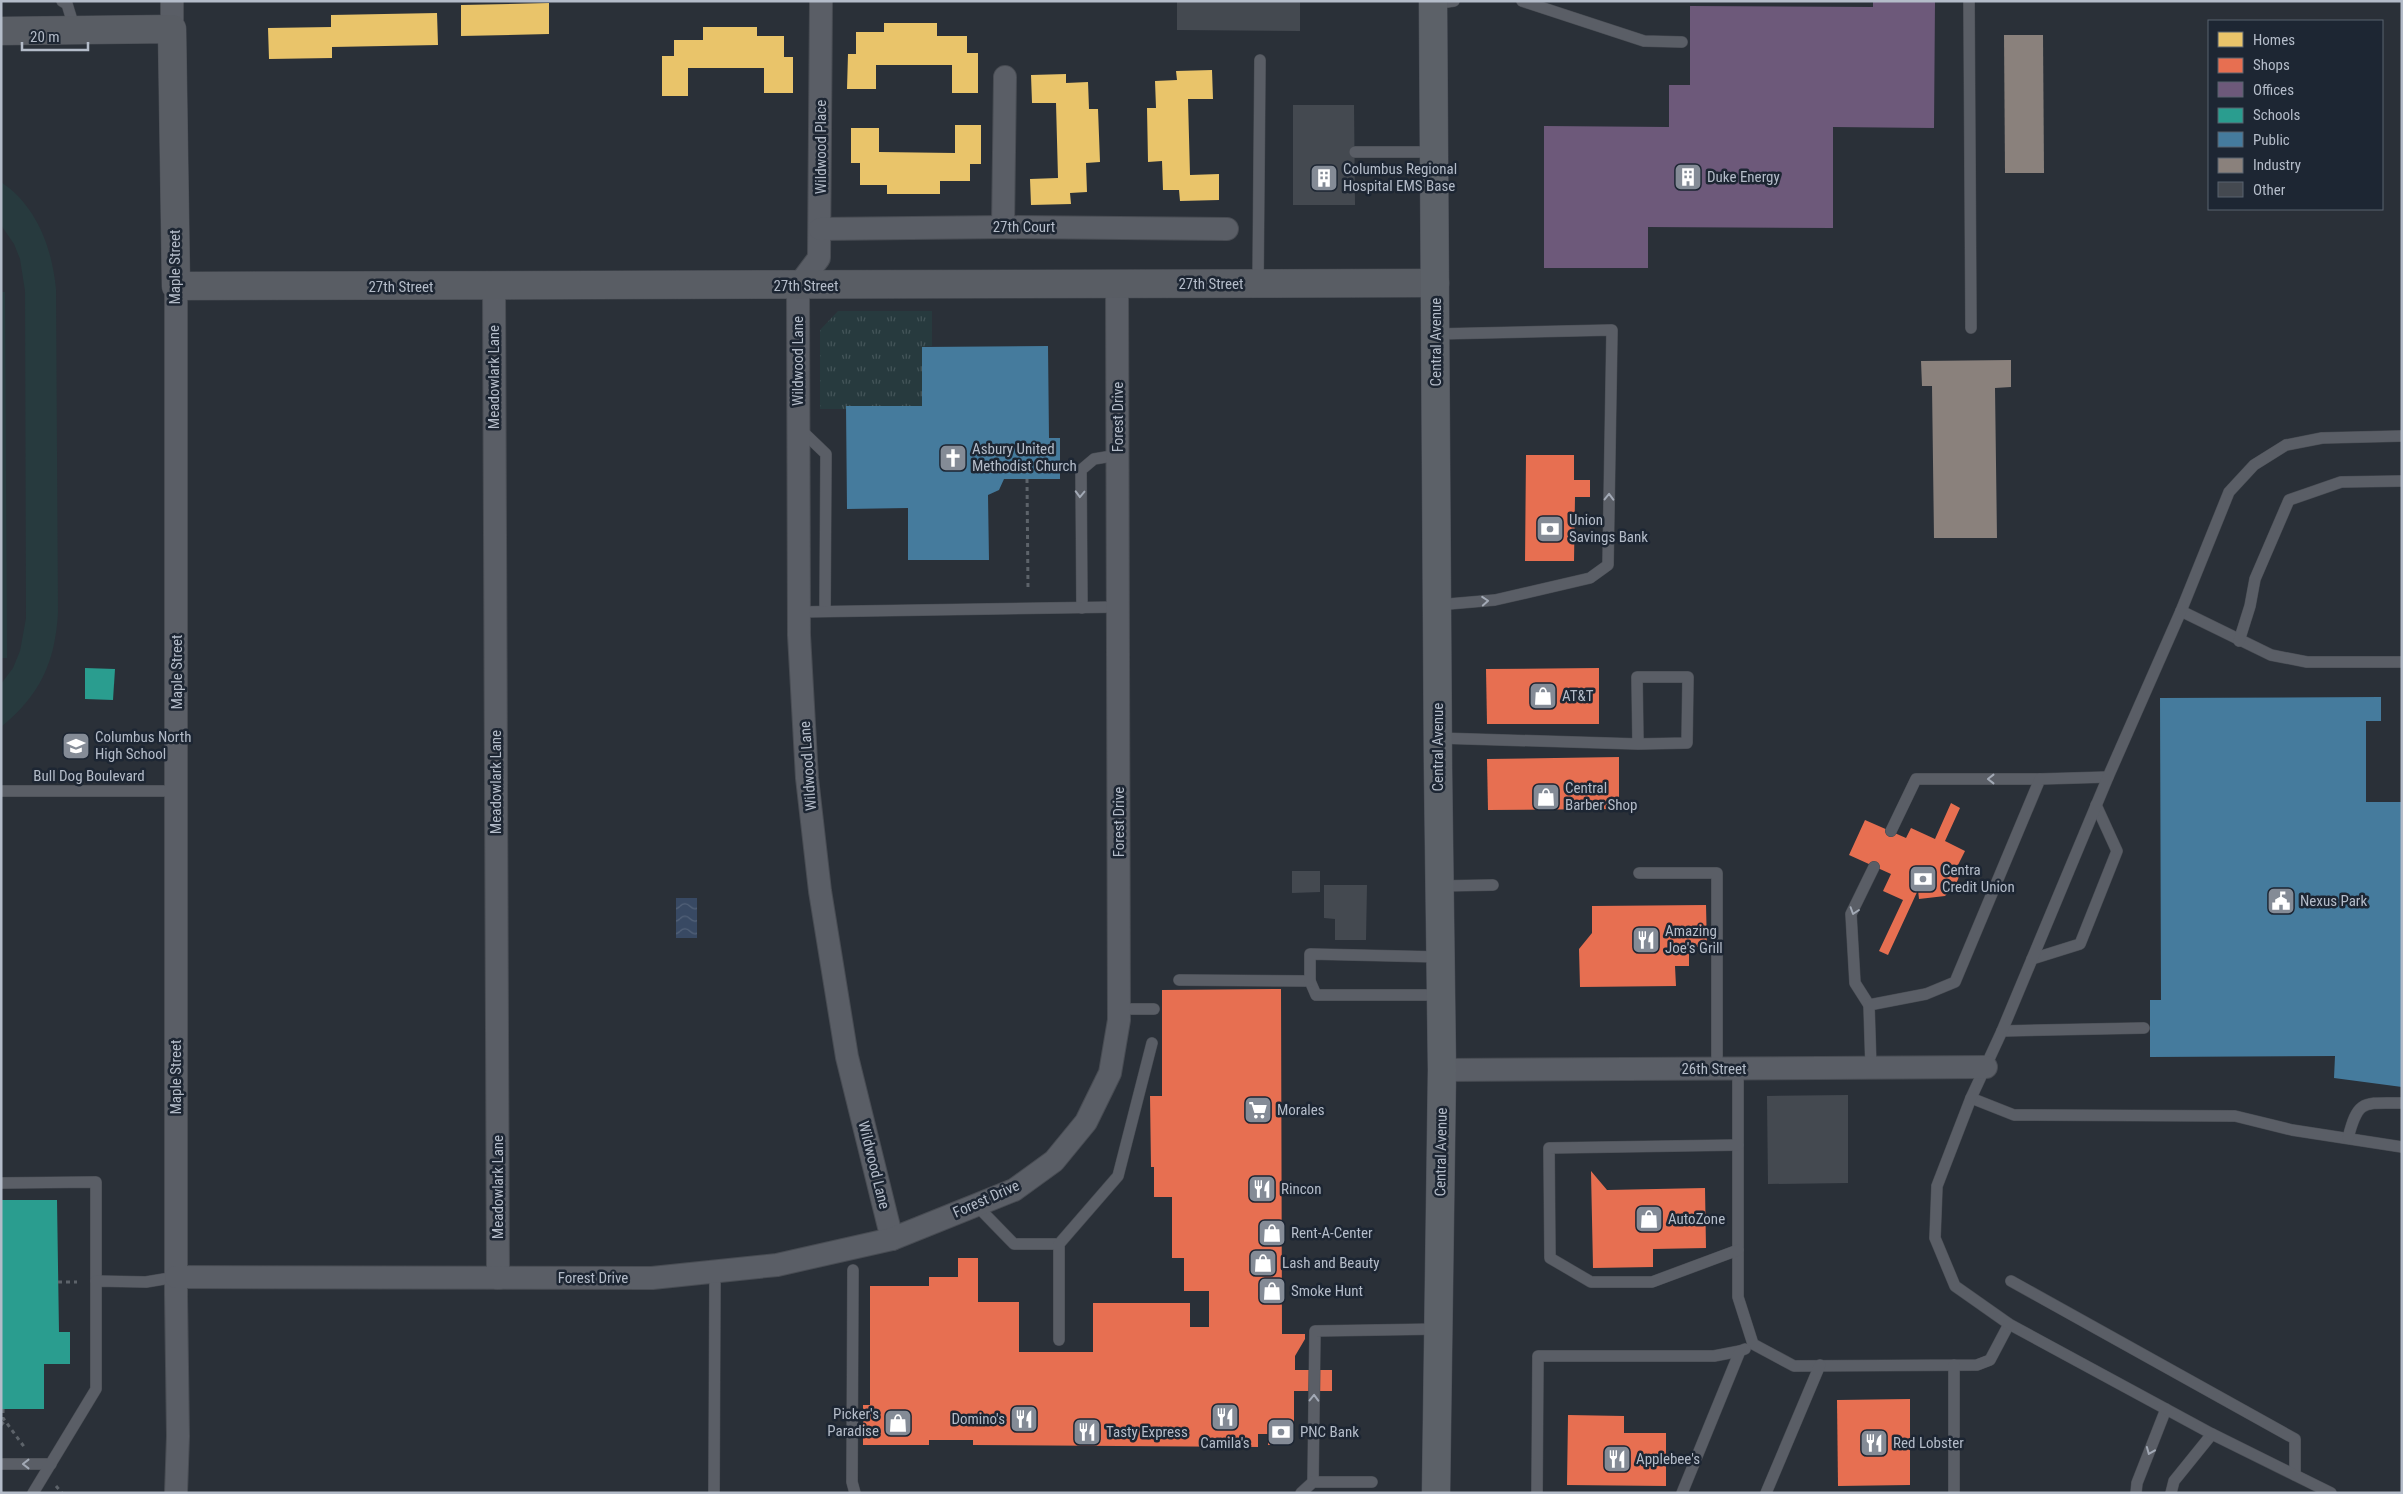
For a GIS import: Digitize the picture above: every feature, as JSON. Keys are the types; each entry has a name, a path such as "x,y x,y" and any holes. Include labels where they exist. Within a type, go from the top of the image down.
{"main road":[{"name":"Central Avenue","path":"1436,1493 1442,1070 1435,283 1435,152 1440,2"}],"street":[{"name":"Maple Street","path":"172,1 176,286 176,1277 178,1436 176,1493"},
{"name":"Wildwood Place","path":"798,286 819,258 821,1"},
{"path":"1,31 172,29"},
{"path":"1003,227 1005,77"},
{"name":"27th Court","path":"820,229 1003,227 1227,229"},
{"name":"27th Street","path":"176,286 494,287 1435,283"},
{"name":"Forest Drive","path":"176,1277 652,1278 777,1265 892,1239 1014,1190 1054,1160 1086,1122 1110,1072 1120,1009 1117,284"},
{"name":"Wildwood Lane","path":"798,286 799,612 807,778 820,891 847,1057 892,1239"},
{"name":"Meadowlark Lane","path":"494,287 498,1278"},
{"name":"26th Street","path":"1442,1070 1728,1070 1986,1067"}],"lane":[{"path":"62,1 67,4 75,30"},
{"path":"1522,1 1644,41 1682,42"},
{"path":"1969,1 1971,328"},
{"path":"1258,284 1260,60"},
{"path":"1355,152 1435,152"},
{"path":"1436,334 1612,330 1608,565 1590,578 1495,600 1437,605"},
{"path":"798,428 826,454 825,611"},
{"path":"2331,1493 2212,1434 2009,1324 1955,1286 1935,1238 1937,1186 1971,1098 2002,1030 2096,805 2181,611 2229,492 2254,465 2286,445 2322,438 2402,436"},
{"path":"1082,608 1080,470 1094,459 1118,455"},
{"path":"2239,641 2250,606 2255,579 2289,500 2341,482 2402,481"},
{"path":"799,612 1118,607"},
{"path":"2181,611 2271,655 2307,662 2402,662"},
{"path":"1438,738 1638,744 1687,743 1688,678 1638,678 1638,744"},
{"path":"1891,831 1916,779 2108,777"},
{"path":"1869,1005 1926,994 1955,982 2040,779"},
{"name":"Bull Dog Boulevard","path":"1,791 177,791"},
{"path":"2032,959 2080,944 2117,851 2096,805"},
{"path":"1871,1068 1869,1005 1855,983 1851,914 1874,867"},
{"path":"1639,873 1716,873 1728,1070 1738,1145 1738,1297 1753,1344 1794,1366 1977,1365 1990,1360 2009,1324"},
{"path":"1439,886 1493,886"},
{"path":"1440,956 1310,954 1310,981 1316,995 1441,995"},
{"path":"1179,980 1310,981"},
{"path":"1120,1009 1154,1009"},
{"path":"2002,1030 2144,1028"},
{"path":"1059,1340 1059,1244 1118,1176 1152,1043"},
{"path":"1971,1098 2014,1115 2235,1116 2292,1130 2402,1147"},
{"path":"2348,1138 2354,1115 2361,1106 2376,1103 2402,1103"},
{"path":"1738,1145 1549,1148 1550,1258 1590,1282 1652,1282 1738,1250"},
{"path":"1,1183 96,1182 96,1389 32,1493"},
{"path":"976,1205 1014,1244 1059,1244"},
{"path":"853,1270 852,1482 855,1493"},
{"path":"714,1493 715,1272"},
{"path":"96,1281 146,1282 176,1277"},
{"path":"2012,1281 2295,1439 2295,1475"},
{"path":"1313,1482 1315,1331 1438,1329"},
{"path":"1537,1493 1538,1356 1714,1356 1740,1351 1753,1344"},
{"path":"1682,1493 1740,1351"},
{"path":"1766,1493 1820,1365"},
{"path":"1954,1365 1954,1493"},
{"path":"2136,1493 2137,1483 2166,1409"},
{"path":"2171,1493 2174,1481 2212,1434"},
{"path":"1,1464 51,1464"},
{"path":"1301,1493 1313,1482 1372,1482"},
{"path":"1335,1493 1348,1482"}],"path":[{"path":"1027,479 1028,590"},
{"path":"58,1282 77,1282"},
{"path":"1,1425 5,1421"}],"green space":[{"path":"1,182 24,203 41,229 51,258 56,289 58,613 53,647 43,677 26,703 1,727 1,684 13,668 20,651 26,618 25,291 20,259 14,244 1,225"},
{"path":"1,292 5,292 7,658 1,658"},
{"path":"838,311 932,311 932,346 922,347 922,406 846,406 846,409 820,409 820,330"}],"water":[{"path":"676,898 697,898 697,938 676,938"}],"building: Homes":[{"path":"549,3 549,34 461,36 461,5"},
{"path":"437,13 438,45 332,47 332,58 269,59 268,28 331,27 331,15"},
{"path":"884,23 937,23 937,36 967,36 967,53 978,53 978,93 952,93 952,65 876,65 876,89 847,89 848,54 856,54 856,32 884,32"},
{"path":"703,27 757,27 757,36 784,36 784,57 793,57 793,93 764,93 764,68 688,68 688,96 662,96 662,56 674,56 674,40 703,40"},
{"path":"1212,70 1213,99 1188,99 1190,175 1219,174 1219,200 1180,201 1179,190 1163,190 1162,161 1148,162 1147,108 1156,108 1155,81 1177,80 1176,71"},
{"path":"1066,74 1066,83 1088,82 1089,109 1098,109 1100,162 1086,163 1087,192 1070,193 1071,204 1031,205 1030,179 1058,178 1056,103 1032,103 1031,75"},
{"path":"955,125 981,125 981,164 970,164 970,181 940,181 940,194 887,194 887,185 860,185 860,163 851,163 851,128 879,128 879,152 955,153"}],"building: Shops":[{"name":"Union Savings Bank","path":"1526,455 1574,455 1574,480 1590,480 1590,497 1575,497 1574,561 1525,561"},
{"name":"AT&T","path":"1599,668 1599,724 1487,724 1486,669"},
{"path":"1619,757 1619,809 1488,810 1487,759"},
{"name":"Centra Credit Union","path":"1951,803 1960,808 1945,841 1965,851 1956,869 1961,872 1956,884 1945,896 1919,899 1918,890 1888,955 1879,951 1903,900 1883,891 1891,874 1849,855 1865,820 1906,838 1911,828 1935,839"},
{"name":"Amazing Joe's Grill","path":"1706,905 1707,947 1689,947 1689,966 1675,966 1676,986 1580,987 1579,949 1592,933 1592,906"},
{"path":"1281,989 1282,1334 1305,1334 1305,1339 1295,1356 1295,1370 1332,1370 1332,1391 1294,1391 1294,1437 1289,1437 1289,1445 1268,1445 1268,1434 1258,1434 1258,1447 973,1445 973,1440 929,1440 929,1445 863,1445 863,1405 870,1405 870,1286 929,1286 929,1277 958,1277 958,1258 978,1258 978,1302 1019,1302 1019,1352 1093,1352 1093,1303 1190,1303 1190,1327 1209,1327 1209,1291 1184,1291 1184,1258 1172,1258 1172,1197 1154,1197 1154,1167 1151,1167 1150,1096 1162,1096 1162,990"},
{"name":"AutoZone","path":"1591,1171 1607,1190 1705,1188 1706,1248 1653,1249 1653,1267 1593,1268"},
{"name":"Red Lobster","path":"1910,1399 1910,1485 1838,1486 1837,1400"},
{"name":"Applebee's","path":"1568,1415 1624,1416 1624,1433 1666,1433 1666,1486 1567,1485"}],"building: Offices":[{"name":"Duke Energy","path":"1873,1 1935,1 1934,128 1833,127 1833,228 1648,227 1648,268 1544,268 1544,126 1669,127 1669,85 1690,85 1690,6 1873,7"}],"building: Schools":[{"path":"85,668 115,669 113,700 85,699"},
{"path":"1,1200 57,1200 59,1332 70,1332 70,1364 44,1364 44,1409 1,1409"}],"building: Public":[{"name":"Asbury United Methodist Church","path":"1048,346 1049,438 1060,438 1060,479 1004,479 999,490 988,495 989,560 908,560 908,508 847,509 846,406 922,406 922,347"},
{"name":"Nexus Park","path":"2381,697 2381,721 2366,721 2366,802 2402,802 2402,1087 2334,1078 2335,1056 2150,1057 2150,1000 2161,1000 2160,698"}],"building: Industry":[{"path":"2004,35 2043,35 2044,173 2005,173"},
{"path":"2011,360 2011,387 1995,388 1997,538 1934,538 1932,386 1922,386 1921,361"}],"building: Other":[{"path":"1177,1 1300,1 1300,31 1177,30"},
{"name":"Columbus Regional Hospital EMS Base","path":"1293,105 1354,105 1355,205 1293,205"},
{"path":"1292,871 1320,871 1320,892 1292,893"},
{"path":"1324,885 1367,885 1366,940 1335,940 1335,919 1324,918"},
{"path":"1848,1095 1848,1183 1768,1184 1767,1096"}],"place":[{"name":"Duke Energy","path":"1688,177"},
{"name":"Columbus Regional Hospital EMS Base","path":"1324,178"},
{"name":"Asbury United Methodist Church","path":"953,458"},
{"name":"Union Savings Bank","path":"1550,529"},
{"name":"AT&T","path":"1543,696"},
{"name":"Columbus North High School","path":"76,746"},
{"name":"Central Barber Shop","path":"1546,797"},
{"name":"Centra Credit Union","path":"1923,879"},
{"name":"Nexus Park","path":"2281,901"},
{"name":"Amazing Joe's Grill","path":"1646,940"},
{"name":"Morales","path":"1258,1110"},
{"name":"Rincon","path":"1262,1189"},
{"name":"AutoZone","path":"1649,1219"},
{"name":"Rent-A-Center","path":"1272,1233"},
{"name":"Lash and Beauty","path":"1263,1263"},
{"name":"Smoke Hunt","path":"1272,1291"},
{"name":"Camila's","path":"1225,1417"},
{"name":"Domino's","path":"1024,1419"},
{"name":"Picker's Paradise","path":"898,1423"},
{"name":"Tasty Express","path":"1087,1432"},
{"name":"PNC Bank","path":"1281,1432"},
{"name":"Red Lobster","path":"1874,1443"},
{"name":"Applebee's","path":"1617,1459"}]}
